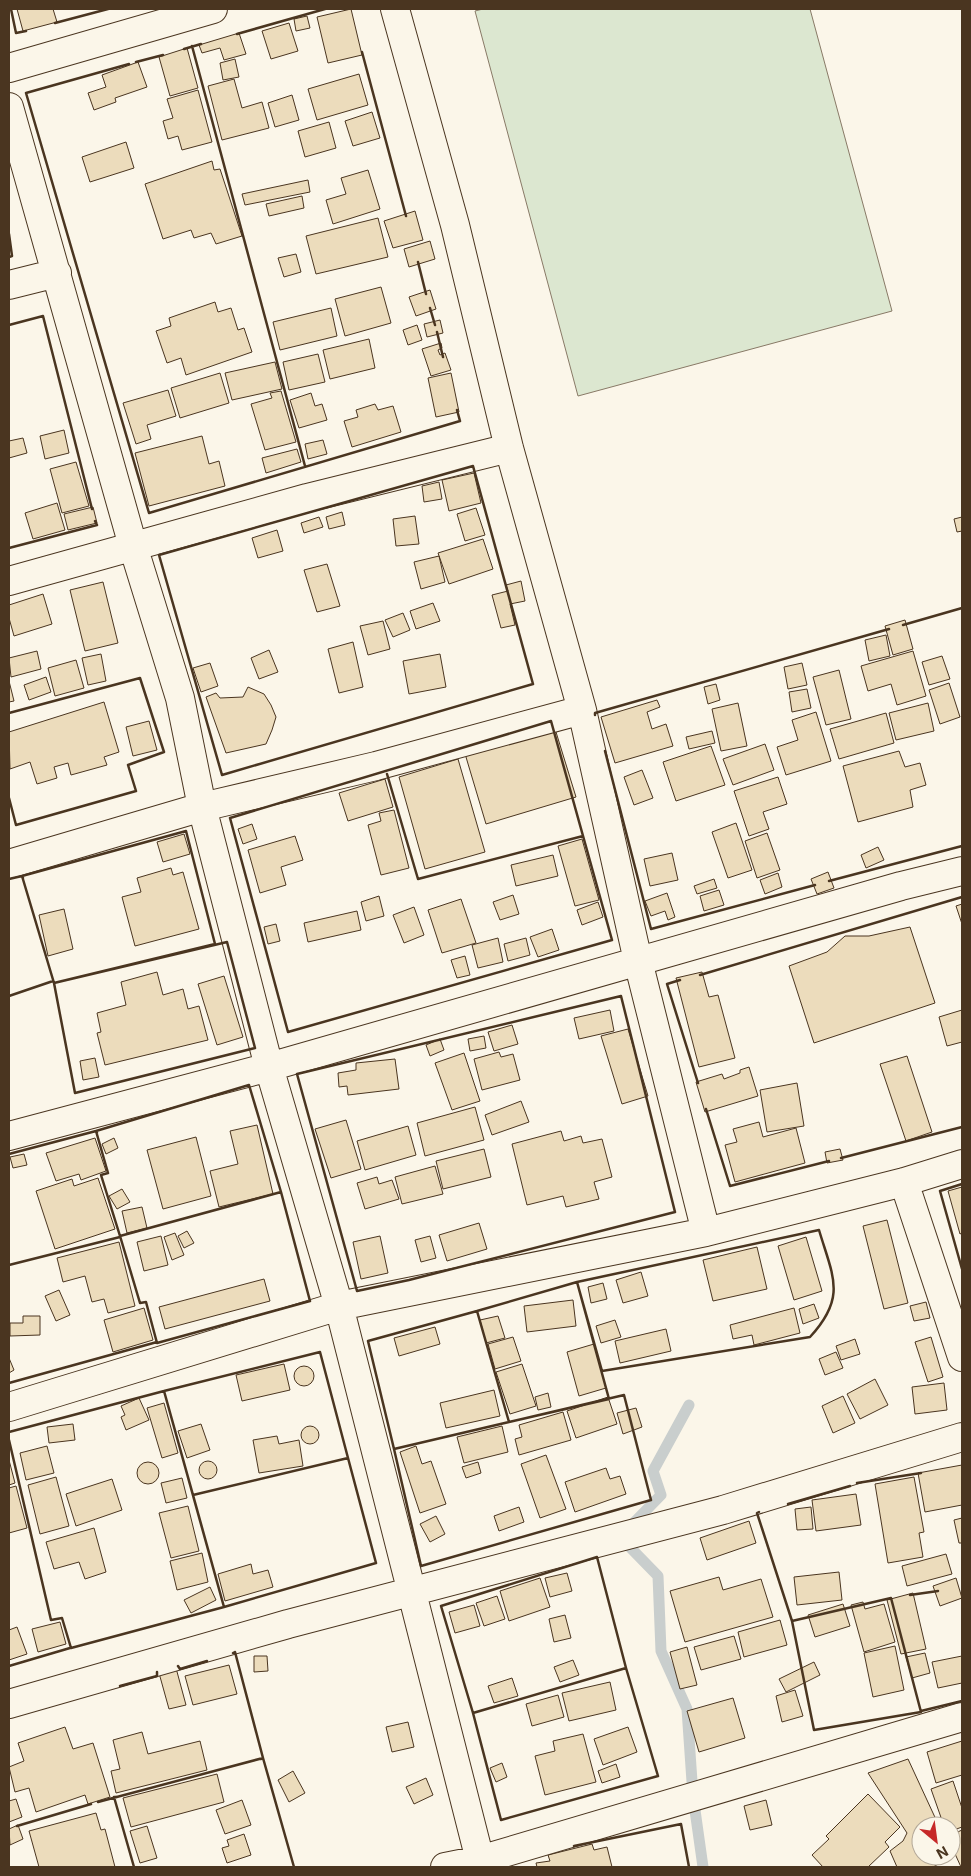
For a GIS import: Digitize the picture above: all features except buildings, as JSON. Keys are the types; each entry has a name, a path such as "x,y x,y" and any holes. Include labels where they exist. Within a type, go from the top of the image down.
{"street":[{"path":"9,68 213,9"},
{"path":"395,9 455,225 509,448 582,710 638,961 706,1232"},
{"path":"9,107 133,546 180,698 202,807 269,1067 339,1306 477,1864"},
{"path":"9,285 57,273"},
{"path":"9,581 307,498 509,448"},
{"path":"9,864 202,807 376,766 582,710"},
{"path":"9,1136 269,1067 901,886 962,871"},
{"path":"9,1407 339,1306 706,1232 904,1182 962,1164"},
{"path":"904,1182 962,1357"},
{"path":"9,1704 288,1624 722,1510 962,1437"},
{"path":"445,1867 477,1864 962,1717"}],"green space":[{"path":"483,9 810,9 892,311 578,396 475,11"}],"waterway":[{"path":"689,1405 653,1471 661,1495 620,1537 658,1576 661,1651 687,1709 693,1796 703,1867"}],"wall":[{"path":"11,9 16,33 26,31"},
{"path":"55,23 108,9"},
{"path":"237,34 325,9"},
{"path":"184,49 201,44"},
{"path":"192,46 305,466"},
{"path":"362,52 406,216"},
{"path":"136,62 163,55"},
{"path":"129,64 26,93 149,513 460,421 457,410"},
{"path":"9,234 12,256 9,257"},
{"path":"418,262 426,294"},
{"path":"430,308 435,325"},
{"path":"9,325 43,316 92,509"},
{"path":"437,332 443,357"},
{"path":"473,466 533,684 222,775 159,555 473,466"},
{"path":"9,548 97,525 95,521"},
{"path":"903,625 962,608"},
{"path":"595,715 595,713 889,629"},
{"path":"9,713 140,678 164,752 128,765 136,791 16,825 9,798"},
{"path":"551,721 612,940 288,1032 230,818 551,721"},
{"path":"605,751 651,929 815,885"},
{"path":"387,774 418,879 583,836"},
{"path":"186,831 215,944 54,983 22,876 186,831"},
{"path":"829,881 962,846"},
{"path":"9,879 22,876 23,878"},
{"path":"700,975 962,897"},
{"path":"227,942 255,1048 75,1093 54,983 227,942"},
{"path":"680,980 667,984 698,1083"},
{"path":"9,996 53,981"},
{"path":"621,996 675,1212 409,1280 357,1291 297,1074 621,996"},
{"path":"249,1085 281,1192 120,1236 101,1175 108,1173 96,1131 249,1085"},
{"path":"706,1109 730,1186 829,1161"},
{"path":"841,1158 962,1127"},
{"path":"9,1154 96,1131 97,1133"},
{"path":"962,1184 940,1191 962,1269"},
{"path":"281,1192 310,1301 157,1343 146,1302 140,1303 120,1236 281,1192"},
{"path":"819,1230 832,1274 833,1298 822,1323 810,1337 602,1371 577,1282 819,1230"},
{"path":"9,1265 120,1237"},
{"path":"577,1282 609,1399 509,1422 477,1311 577,1282"},
{"path":"477,1311 509,1422 394,1449 368,1341 477,1311"},
{"path":"9,1383 157,1342"},
{"path":"320,1352 348,1458 193,1495 164,1391 320,1352"},
{"path":"9,1432 164,1391 224,1607 71,1648 62,1618 51,1620 9,1440"},
{"path":"624,1395 651,1500 421,1566 394,1449 624,1395"},
{"path":"348,1458 376,1563 224,1607 193,1495 348,1458"},
{"path":"857,1483 921,1473"},
{"path":"788,1504 850,1486"},
{"path":"759,1512 757,1513 792,1621"},
{"path":"597,1557 626,1668 473,1713 441,1606 597,1557"},
{"path":"910,1595 938,1591"},
{"path":"891,1598 921,1712 814,1730 792,1621 891,1598"},
{"path":"9,1666 70,1648"},
{"path":"98,1802 263,1758 235,1652 233,1653"},
{"path":"178,1666 180,1669 207,1661"},
{"path":"626,1668 658,1776 501,1820 473,1713 626,1668"},
{"path":"120,1686 157,1676 157,1672"},
{"path":"921,1711 962,1701"},
{"path":"261,1759 263,1758 294,1867"},
{"path":"116,1797 114,1797 134,1867"},
{"path":"17,1826 91,1804"},
{"path":"574,1846 681,1824 689,1867"}]}
